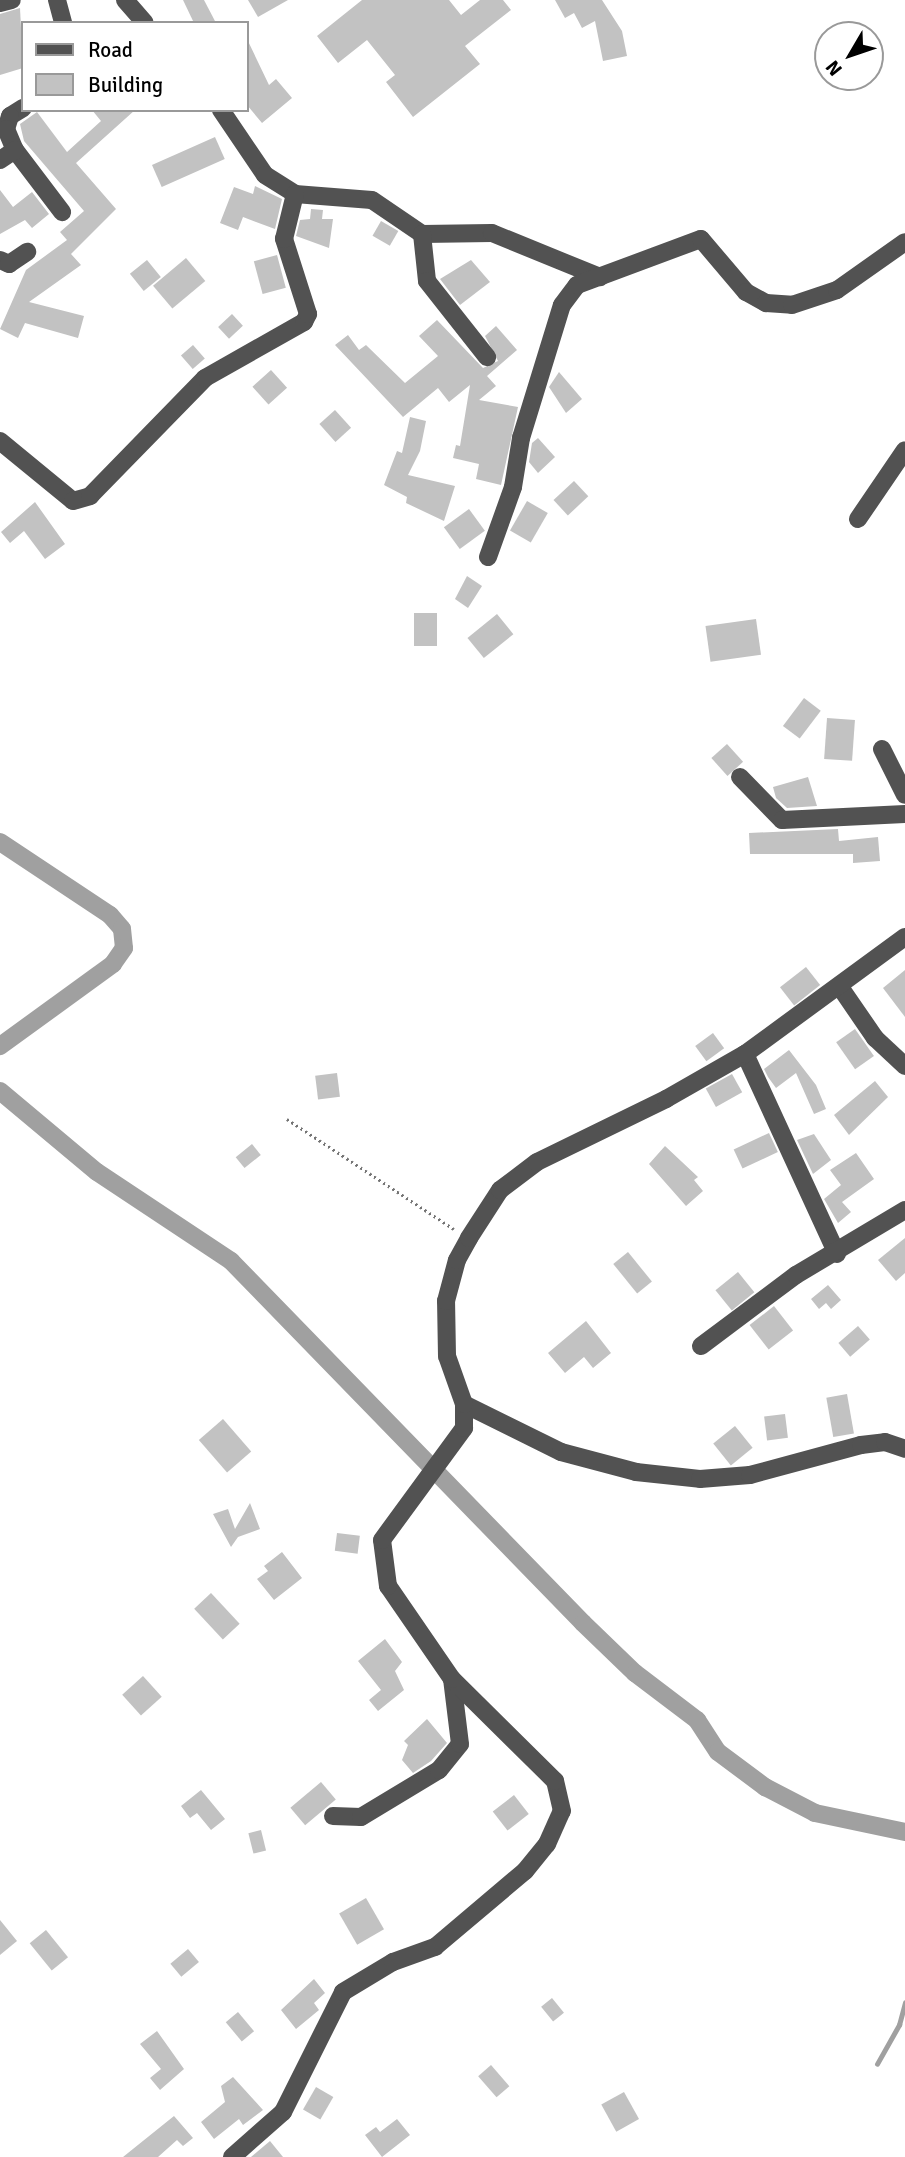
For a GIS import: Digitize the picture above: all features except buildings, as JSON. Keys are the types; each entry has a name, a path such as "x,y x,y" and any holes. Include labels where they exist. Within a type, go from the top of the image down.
{"street":[{"path":"0,3 12,0"},
{"path":"57,0 62,21"},
{"path":"125,0 143,21"},
{"path":"21,109 10,116 6,129 8,155 62,212"},
{"path":"222,112 265,175 295,194 372,200 422,234 492,233 600,276"},
{"path":"0,441 73,501 90,496 205,378 304,322 308,314 284,239 295,194"},
{"path":"422,234 427,281 487,357"},
{"path":"488,557 513,487 521,438 562,305 577,285 701,239 746,292 766,303 792,305 836,290 905,242"},
{"path":"0,260 9,264 27,252"},
{"path":"858,519 905,450"},
{"path":"881,749 905,794"},
{"path":"740,777 782,820 905,814"},
{"path":"232,2157 283,2112 343,1992 393,1962 435,1947 525,1871 552,1833 562,1811 555,1781 452,1679 388,1586 382,1540 464,1428 464,1404 447,1356 446,1301 457,1259 500,1190 537,1162 666,1099 745,1054 905,937"},
{"path":"840,987 875,1038 905,1066"},
{"path":"745,1054 837,1254"},
{"path":"701,1346 796,1275 837,1254 905,1210"},
{"path":"464,1404 562,1452 636,1472 700,1479 750,1475 861,1445 885,1442 905,1449"},
{"path":"332,1816 361,1817 439,1770 460,1744 452,1679"}],"path":[{"path":"287,1119 469,1238"}],"waterway":[{"path":"0,842 110,915 122,929 124,948 113,964 0,1046"},
{"path":"0,1091 97,1172 231,1261 583,1623 635,1673 697,1720 718,1752 765,1787 815,1813 905,1832"},
{"path":"902,1832 905,1836"},
{"path":"877,2064 899,2025 905,2003"}]}
